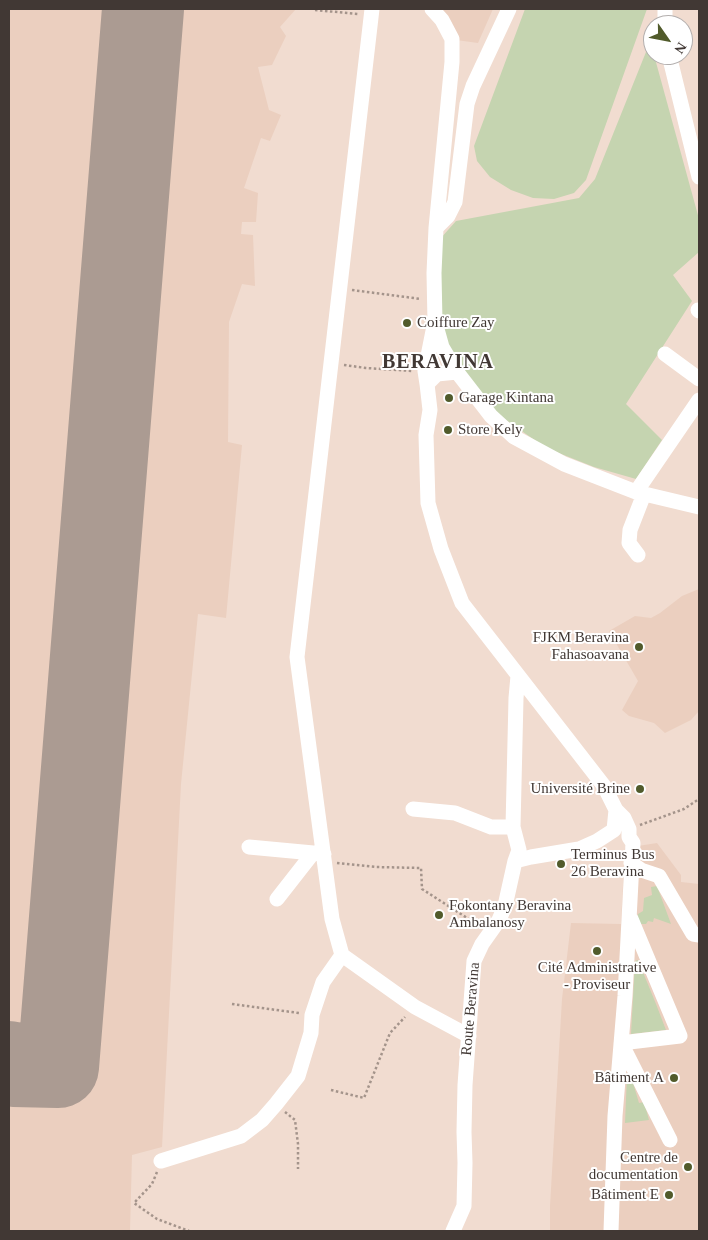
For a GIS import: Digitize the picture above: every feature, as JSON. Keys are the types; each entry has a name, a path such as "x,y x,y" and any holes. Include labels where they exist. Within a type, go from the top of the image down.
{"street":[{"path":"432,9 442,20 452,39 452,62 436,228 434,274 435,322 426,377 430,410 426,435 428,503 441,549 462,602 604,786 616,810 624,818 629,829 629,837 633,843 625,996 614,1116 612,1231"},
{"path":"436,228 448,216 455,202 467,104 473,86 509,9"},
{"path":"372,12 298,657 321,856 332,919 342,955 414,1007 469,1036"},
{"path":"671,65 699,177"},
{"path":"435,322 442,347 457,372 490,416 514,438 564,464 640,493 699,507"},
{"path":"665,354 699,379"},
{"path":"426,377 457,372"},
{"path":"638,554 629,543 630,530 640,493 699,400"},
{"name":"Route Beravina","path":"453,1231 464,1206 464,1085 474,961 482,944 500,920 506,906 519,850 513,827 518,676"},
{"path":"413,809 455,813 491,827 513,827"},
{"path":"515,861 532,856 579,849 597,841 614,830 616,810"},
{"path":"249,847 321,856"},
{"path":"277,899 321,856"},
{"path":"632,863 642,870 659,876 693,934 699,935"},
{"path":"620,1042 680,1036 630,916"},
{"path":"161,1162 241,1136 262,1120 276,1104 298,1076 311,1033 312,1014 322,982 342,955"},
{"path":"620,1042 670,1140"}],"path":[{"path":"315,10 372,12"},
{"path":"340,288 435,300"},
{"path":"331,362 399,371 426,377"},
{"path":"641,824 684,809 699,799"},
{"path":"321,856 376,867 421,868 422,889 490,933"},
{"path":"232,1004 312,1014"},
{"path":"331,1090 364,1098 390,1033 414,1007"},
{"path":"276,1104 295,1120 298,1144 298,1169"},
{"path":"161,1162 152,1184 134,1203 157,1220 189,1231"}],"shaded area":[{"path":"9,9 296,9 280,27 286,36 272,65 258,67 269,110 281,115 270,141 261,138 244,188 258,193 256,222 242,222 241,234 253,235 255,286 242,284 229,322 228,442 242,445 226,618 198,614 181,784 162,1147 132,1155 130,1231 9,1231"},
{"path":"438,9 493,9 478,43 456,40"},
{"path":"699,589 699,711 691,720 665,733 654,723 629,716 622,710 638,681 609,631 635,616 651,618 682,596"},
{"path":"657,843 681,875 681,882 699,884 699,1231 550,1231 562,999 571,923 621,924 625,848"}],"green space":[{"path":"525,9 647,9 645,15 643,15 643,20 586,180 574,193 554,199 533,198 511,190 490,177 477,161 474,146"},
{"path":"643,59 643,65 657,65 699,219 699,252 673,275 692,301 626,404 662,440 636,479 594,467 546,448 503,418 469,385 447,344 437,309 440,239 456,221 579,198 595,179"},
{"path":"657,886 671,924 654,918 653,922 648,921 646,924 637,924 638,914 643,911 644,898 652,895 651,887"},
{"path":"638,960 666,1030 631,1034 635,961"},
{"path":"627,1075 631,1076 639,1103 644,1102 649,1120 625,1123"}],"runway":[{"path":"9,1062 14,1066 58,1067 143,9"}],"place":[{"name":"Coiffure Zay","path":"407,323"},
{"name":"Garage Kintana","path":"449,398"},
{"name":"Store Kely","path":"448,430"},
{"name":"FJKM Beravina Fahasoavana","path":"639,647"},
{"name":"Université Brine","path":"640,789"},
{"name":"Terminus Bus 26 Beravina","path":"561,864"},
{"name":"Fokontany Beravina Ambalanosy","path":"439,915"},
{"name":"Cité Administrative - Proviseur","path":"597,951"},
{"name":"Bâtiment A","path":"674,1078"},
{"name":"Centre de documentation","path":"688,1167"},
{"name":"Bâtiment E","path":"669,1195"}],"district":[{"name":"BERAVINA","path":"438,363"}]}
